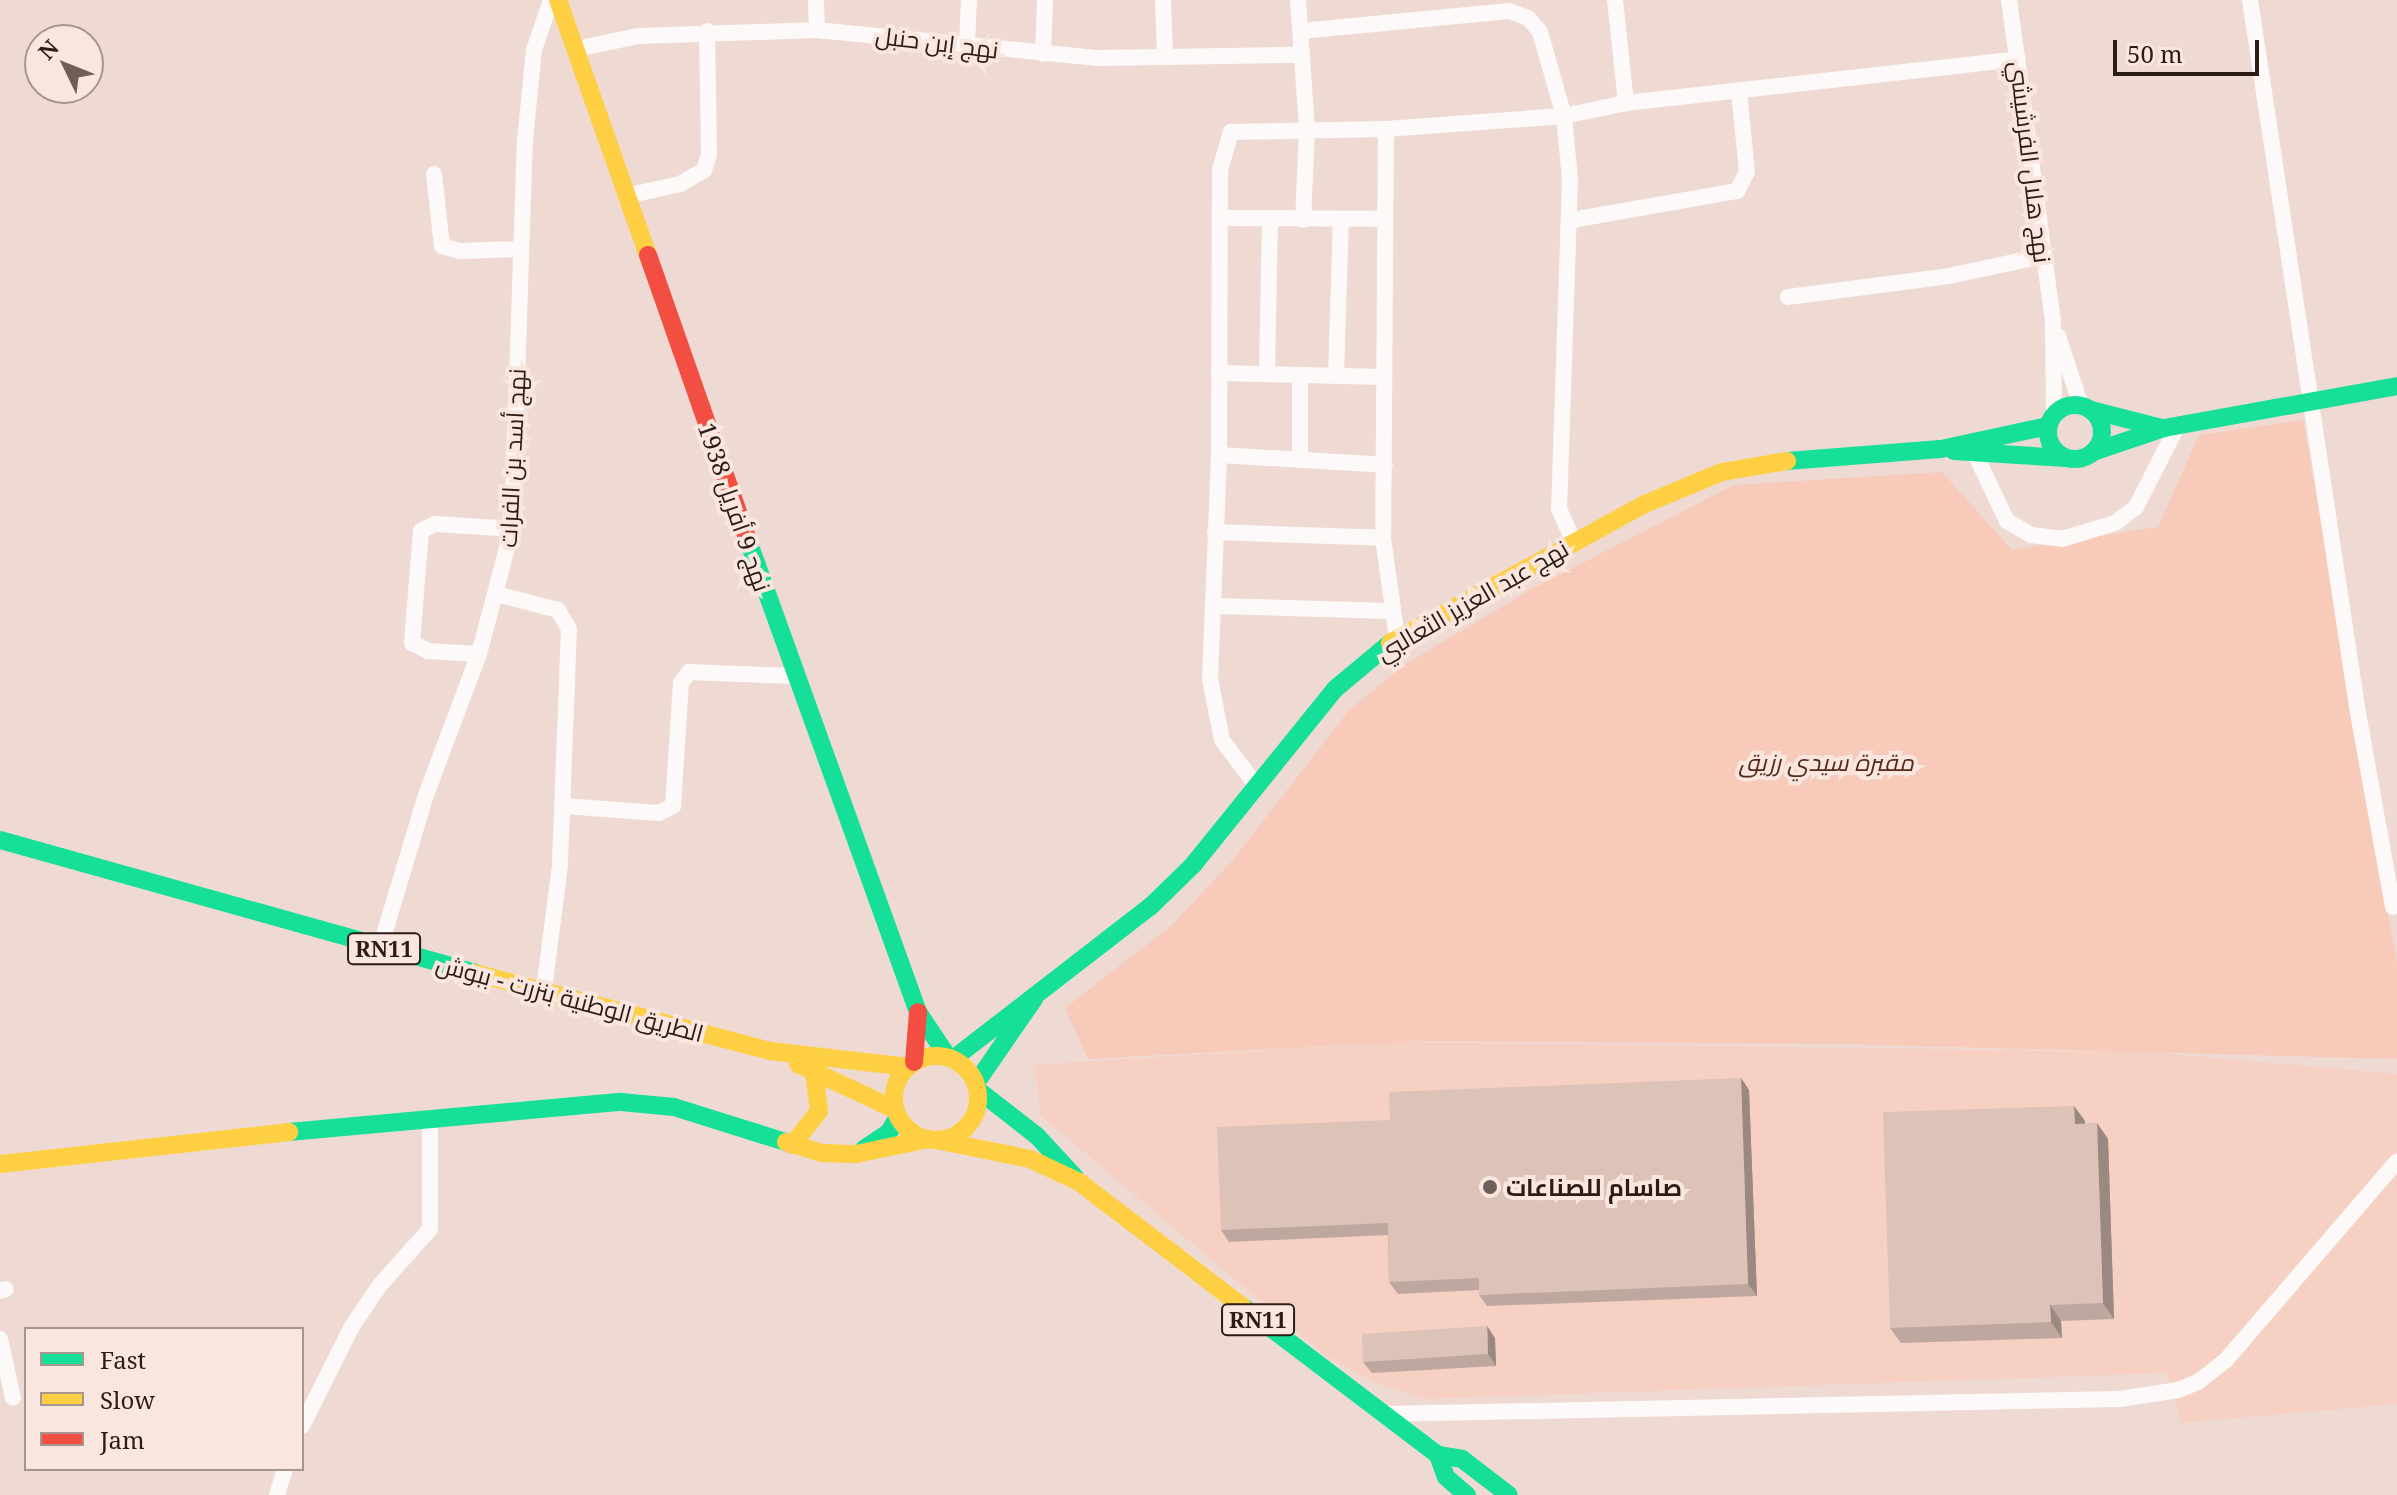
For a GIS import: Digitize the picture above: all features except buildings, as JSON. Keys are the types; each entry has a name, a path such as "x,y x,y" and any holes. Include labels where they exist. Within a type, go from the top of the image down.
{"street":[{"name":"نهج أسد بن الفرات","path":"380,948 426,795 479,654 512,529 520,249 534,50 551,0"},
{"name":"نهج 9 أفريل 1938","path":"558,0 795,676 918,1012"},
{"path":"816,0 817,30"},
{"path":"967,44 969,0"},
{"path":"1043,54 1045,0"},
{"path":"1163,0 1165,57"},
{"path":"1298,0 1307,130 1303,220"},
{"path":"1615,0 1626,103"},
{"name":"نهج هلال الفرشيشي","path":"2009,0 2053,323 2051,420"},
{"path":"2250,0 2314,402 2356,698 2393,907"},
{"path":"1301,31 1463,7 1509,11 1533,23 1546,49 1564,116 1572,220 1561,350 1559,509 1573,541"},
{"name":"نهج إبن حنبل","path":"576,49 638,36 707,31 817,30 1043,54 1165,57 1300,55"},
{"path":"626,196 680,184 704,170 709,155 707,31"},
{"path":"1256,785 1237,763 1216,724 1210,679 1219,455 1221,160 1231,132 1386,129 1564,116 1626,103 2018,59"},
{"path":"1572,220 1737,191 1747,172 1739,92"},
{"path":"1386,129 1383,538 1390,611 1397,638"},
{"path":"434,174 442,246 460,251 520,249"},
{"path":"1221,218 1385,219"},
{"path":"1267,374 1270,220"},
{"path":"1336,376 1341,220"},
{"path":"1788,297 1949,276 2042,256"},
{"name":"نهج هلال الفرشيشي","path":"2053,323 2086,408"},
{"path":"1219,373 1384,377"},
{"path":"1300,375 1300,460"},
{"path":"2171,427 2086,408 2051,420 2051,444 2066,458 2171,427 2397,386"},
{"path":"2086,408 2102,430 2093,452"},
{"name":"نهج عبد العزيز الثعالبي","path":"951,1058 1150,907 1193,865 1335,689 1397,638 1645,504 1748,464 1941,449 2051,420"},
{"path":"1976,456 2007,521 2031,535 2062,539 2115,523 2136,507 2171,427"},
{"name":"نهج عبد العزيز الثعالبي","path":"1941,449 1976,456 2066,458"},
{"path":"1219,455 1385,465"},
{"path":"479,654 428,651 412,643 421,531 435,524 512,529"},
{"path":"1215,532 1383,538"},
{"path":"496,594 548,606 568,622 564,806 544,990"},
{"path":"1215,606 1390,611"},
{"path":"564,806 659,813 673,806 681,683 689,672 795,676"},
{"name":"الطريق الوطنية بنزرت - ببوش","path":"0,840 380,948 770,1051 897,1113"},
{"path":"0,1164 179,1142 649,1103 705,1115 792,1145 856,1154 954,1136 968,1125 977,1087 1034,998"},
{"path":"918,1012 951,1058"},
{"path":"856,1154 889,1132 897,1113 894,1090 911,1064 918,1012"},
{"name":"الطريق الوطنية بنزرت - ببوش","path":"770,1051 911,1064"},
{"name":"RN11","path":"911,1064 951,1058 977,1087 1055,1152 1079,1182"},
{"path":"792,1145 819,1111 814,1071"},
{"name":"RN11","path":"897,1113 913,1134 1030,1159 1079,1182 1438,1455 1462,1459 1509,1495"},
{"path":"304,1422 351,1328 380,1285 430,1229 430,1120"},
{"path":"1382,1414 2120,1399 2178,1390 2198,1382 2226,1360 2397,1161"},
{"path":"0,1339 13,1398"},
{"name":"RN11","path":"1438,1455 1446,1477 1467,1495"},
{"path":"277,1495 284,1471"}],"shaded area":[{"path":"1401,1042 2147,1052 2397,1074 2397,1404 2181,1423 2167,1373 1424,1399 1376,1383 1322,1353 1040,1115 1035,1065"}],"green space":[{"name":"مقبرة سيدي رزيق","path":"2303,420 2397,964 2397,1059 1845,1044 1423,1041 1088,1059 1065,1008 1172,925 1232,861 1350,709 1406,664 1530,590 1734,485 1942,472 2012,550 2158,527 2199,435"}],"traffic: fast":[{"path":"2093,452 2164,428 2397,386"},
{"path":"2075,405 2094,413 2102,432 2094,451 2075,459 2056,451 2048,432 2056,413 2075,405"},
{"path":"2091,410 2162,428"},
{"path":"1787,461 1941,449 2048,426"},
{"path":"1954,451 2066,458"},
{"path":"746,535 918,1012 948,1057"},
{"path":"953,1059 1150,907 1193,865 1335,689 1390,643"},
{"path":"0,840 475,973"},
{"path":"976,1083 1034,999"},
{"path":"978,1090 1037,1136 1075,1177"},
{"path":"289,1132 621,1102 674,1107 786,1142"},
{"path":"864,1149 889,1132 898,1117"},
{"path":"1243,1307 1438,1455 1462,1459 1509,1495"},
{"path":"1438,1455 1446,1477 1467,1495"}],"traffic: slow":[{"path":"558,0 648,255"},
{"path":"1390,643 1645,504 1722,472 1787,461"},
{"path":"475,973 770,1051 908,1067"},
{"path":"936,1056 952,1059 966,1068 975,1082 978,1098 975,1114 966,1128 952,1137 936,1140 920,1137 906,1128 897,1114 894,1098 897,1082 906,1068 920,1059 936,1056"},
{"path":"798,1064 896,1110"},
{"path":"792,1145 819,1111 814,1071"},
{"path":"0,1164 289,1132"},
{"path":"786,1142 822,1153 856,1154 928,1139"},
{"path":"936,1140 1030,1159 1079,1182 1243,1307"}],"traffic: jam":[{"path":"648,255 746,535"},
{"path":"914,1062 918,1012"}],"place":[{"name":"صاسام للصناعات","path":"1490,1187"}]}
